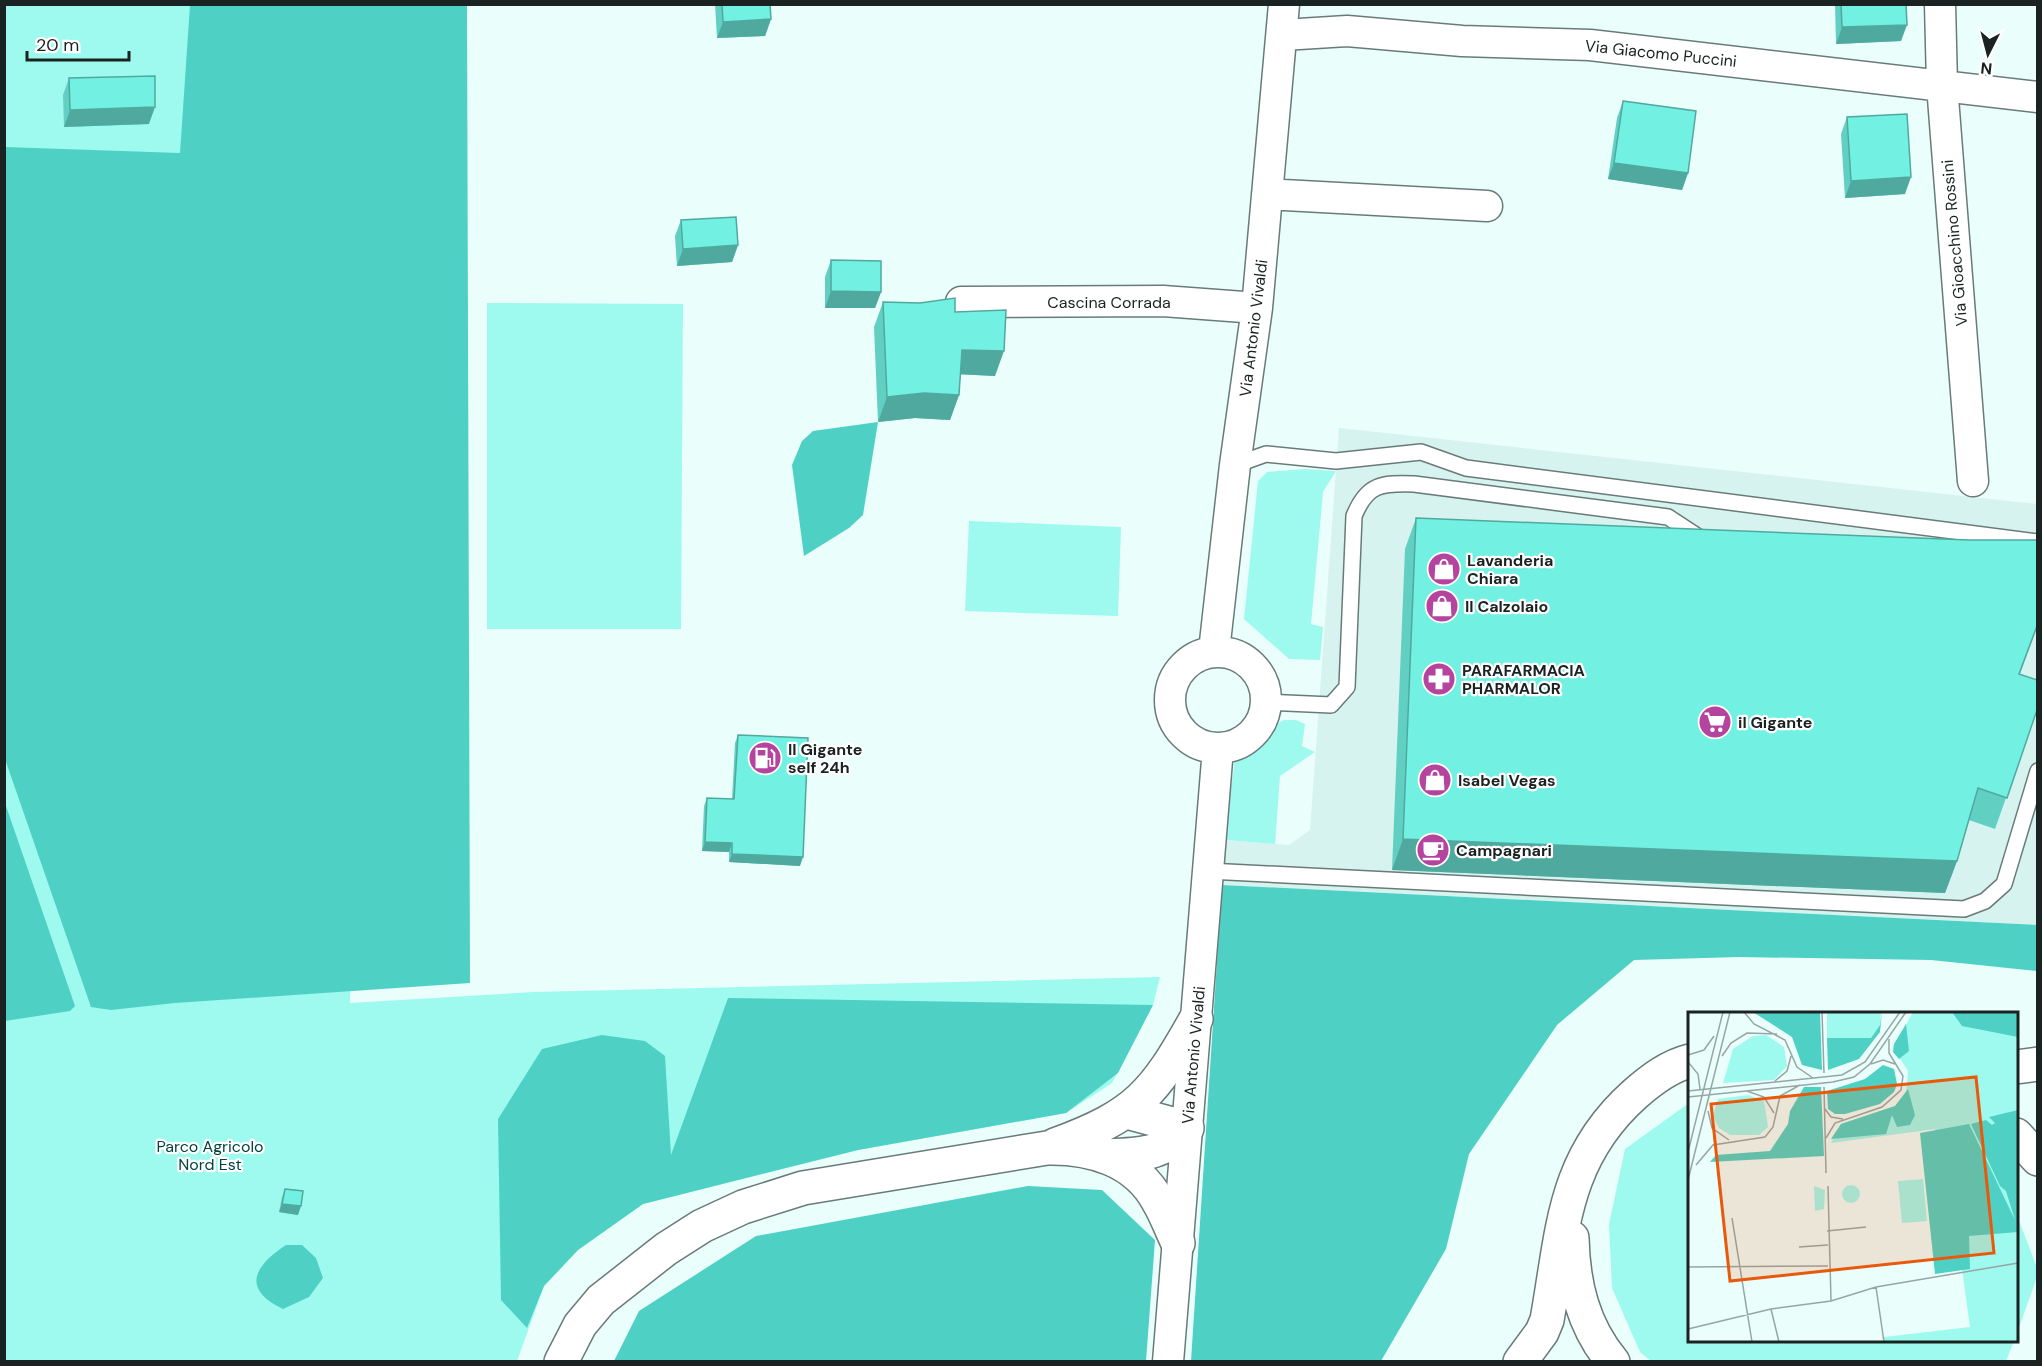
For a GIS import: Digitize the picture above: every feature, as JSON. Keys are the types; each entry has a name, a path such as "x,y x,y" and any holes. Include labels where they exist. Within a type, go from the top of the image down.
{"main road":[{"path":"1047,1148 1084,1134 1127,1112 1141,1101 1170,1065 1196,1019"},
{"path":"1520,1362 1542,1332 1547,1320 1560,1232 1570,1194 1602,1126 1647,1083 1661,1073 1688,1060"},
{"path":"2018,1067 2037,1064"},
{"path":"1104,1156 1158,1151 1173,1143 1187,1128 1127,1112"},
{"path":"2018,1137 2037,1159"},
{"path":"561,1362 580,1325 601,1300 666,1249 702,1226 743,1208 803,1188 1047,1148 1071,1147 1104,1156 1135,1172 1158,1200 1178,1243"},
{"path":"1570,1194 1573,1262 1582,1308 1590,1327 1613,1362"}],"street":[{"name":"Via Antonio Vivaldi","path":"1215,651 1235,465 1257,308 1284,4"},
{"name":"Via Gioacchino Rossini","path":"1940,4 1942,85 1973,481"},
{"name":"Via Giacomo Puccini","path":"1283,35 1347,32 1462,41 1590,45 2037,96"},
{"path":"1267,194 1487,206"},
{"name":"Cascina Corrada","path":"961,302 1163,301 1257,308"},
{"path":"1215,651 1231,653 1246,659 1258,671 1265,686 1267,702 1264,717 1246,740 1233,746 1218,748 1203,746 1183,733 1171,713 1169,697 1179,671 1201,654 1215,651"},
{"name":"Via Antonio Vivaldi","path":"1168,1362 1218,748"}],"lane":[{"path":"1235,465 1266,454 1336,461 1421,452 1466,468 2037,542"},
{"path":"1267,702 1331,705 1347,687 1353,516 1361,498 1385,483 1414,484 1668,517 1716,549"},
{"path":"1208,871 1964,909 1985,901 2004,884 2037,771"}],"shaded area":[{"path":"190,5 467,5 470,983 175,1003 111,1010 91,1007 5,759 5,147 180,153"},
{"path":"878,422 863,515 849,528 804,556 792,465 802,441 813,431"},
{"name":"il Gigante","path":"1339,428 2037,504 2037,925 1222,885 1226,840 1289,845 1310,830"},
{"path":"5,803 75,1006 70,1011 5,1021"},
{"path":"1222,885 2037,925 2037,971 1931,960 1739,957 1634,960 1557,1025 1469,1154 1446,1249 1381,1361 1191,1361"},
{"path":"728,998 1153,1005 1118,1073 1066,1113 858,1150 643,1204 578,1250 544,1286 527,1328 501,1300 498,1119 542,1049 602,1035 645,1041 665,1056 671,1155"},
{"path":"1028,1186 1102,1190 1155,1240 1146,1361 614,1361 639,1311 756,1236"},
{"path":"286,1245 302,1245 316,1258 323,1278 309,1297 283,1309 261,1294 257,1285 257,1277 266,1261"}],"green space":[{"name":"Parco Agricolo Nord Est","path":"5,5 374,5 350,1003 533,992 1160,977 1153,1005 1112,1083 1066,1113 858,1150 643,1204 578,1250 544,1286 517,1361 5,1362"},
{"path":"487,303 683,304 681,629 487,629"},
{"path":"1306,469 1336,471 1323,492 1311,624 1323,627 1320,660 1289,659 1244,619 1258,481 1267,472"},
{"path":"969,521 1121,527 1118,616 965,611"},
{"path":"1284,720 1296,720 1305,724 1302,746 1315,752 1280,776 1275,844 1226,840 1220,828 1222,802 1229,802 1235,759 1263,742 1273,726"},
{"path":"1688,1104 1688,1342 2014,1342 2006,1361 1652,1362 1640,1352 1612,1288 1609,1224 1625,1149"},
{"path":"2018,1218 2038,1270 2018,1330"}],"building":[{"path":"722,4 770,4 771,19 723,22"},
{"path":"1841,4 1906,4 1907,25 1842,27"},
{"path":"155,76 155,107 70,110 69,78"},
{"path":"1623,101 1696,111 1688,173 1614,163"},
{"path":"1907,114 1911,177 1851,181 1847,117"},
{"path":"736,217 738,245 683,249 681,220"},
{"path":"831,260 881,261 881,292 831,291"},
{"path":"955,298 955,312 1006,310 1004,351 962,350 959,395 924,393 887,397 883,302 920,303"},
{"name":"il Gigante","path":"1416,518 1969,540 2037,540 2037,626 2019,674 2037,680 2037,710 2007,798 1978,788 1957,861 1403,839"},
{"path":"738,735 808,738 803,857 732,854 732,843 705,842 707,798 734,799"},
{"path":"285,1189 303,1191 301,1206 282,1204"}],"place":[{"name":"Lavanderia Chiara","path":"1444,569"},
{"name":"Il Calzolaio","path":"1442,606"},
{"name":"PARAFARMACIA PHARMALOR","path":"1439,679"},
{"name":"il Gigante","path":"1715,722"},
{"name":"Il Gigante self 24h","path":"765,758"},
{"name":"Isabel Vegas","path":"1435,780"},
{"name":"Campagnari","path":"1433,850"}]}
